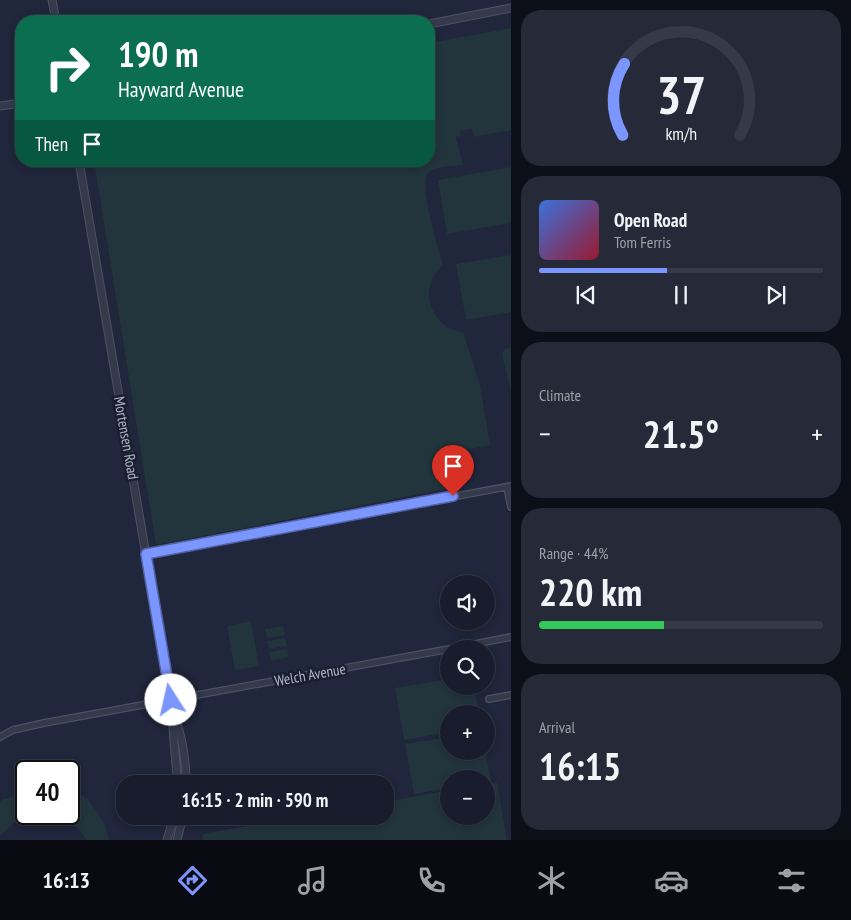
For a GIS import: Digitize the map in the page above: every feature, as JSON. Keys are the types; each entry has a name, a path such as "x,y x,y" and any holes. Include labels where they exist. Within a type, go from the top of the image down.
{"street":[{"path":"52,0 55,15"},
{"path":"435,23 511,8"},
{"path":"0,106 15,104"},
{"name":"Mortensen Road","path":"80,167 171,700 178,775"},
{"path":"146,554 509,486 511,507"},
{"name":"Welch Avenue","path":"495,640 511,637"},
{"name":"Welch Avenue","path":"0,737 13,730 440,651"},
{"path":"489,699 511,695"},
{"name":"Mortensen Road","path":"173,714 185,754 186,775"},
{"path":"167,840 172,825"},
{"path":"177,840 181,825"}],"shaded area":[{"path":"511,28 511,130 473,137 472,129 460,131 461,136 456,137 463,165 436,169 429,172 426,178 427,201 443,265 432,280 429,298 431,306 440,321 454,330 463,332 480,385 490,445 446,454 451,488 156,545 95,167 435,167 435,42"},
{"path":"511,167 511,223 447,234 438,180"},
{"path":"511,255 511,312 466,320 456,264"},
{"path":"511,347 511,391 502,354 505,349"},
{"path":"251,621 259,666 235,670 227,626"},
{"path":"283,626 285,635 267,638 265,629"},
{"path":"285,638 287,646 269,649 267,641"},
{"path":"287,649 289,657 271,661 269,652"},
{"path":"440,680 440,695 476,695 477,705 440,705 440,734 404,740 395,688"},
{"path":"440,738 440,760 487,760 489,770 440,770 440,790 414,794 405,744"},
{"path":"495,782 497,782 507,840 203,840 202,834 253,825 394,825 394,800 440,792 440,825 495,825"},
{"path":"80,795 88,799 105,824 109,840 86,840 75,825 80,825"},
{"path":"15,796 15,822 0,836 0,802 3,799"}],"route":[{"path":"171,700 146,554 453,496"}]}
